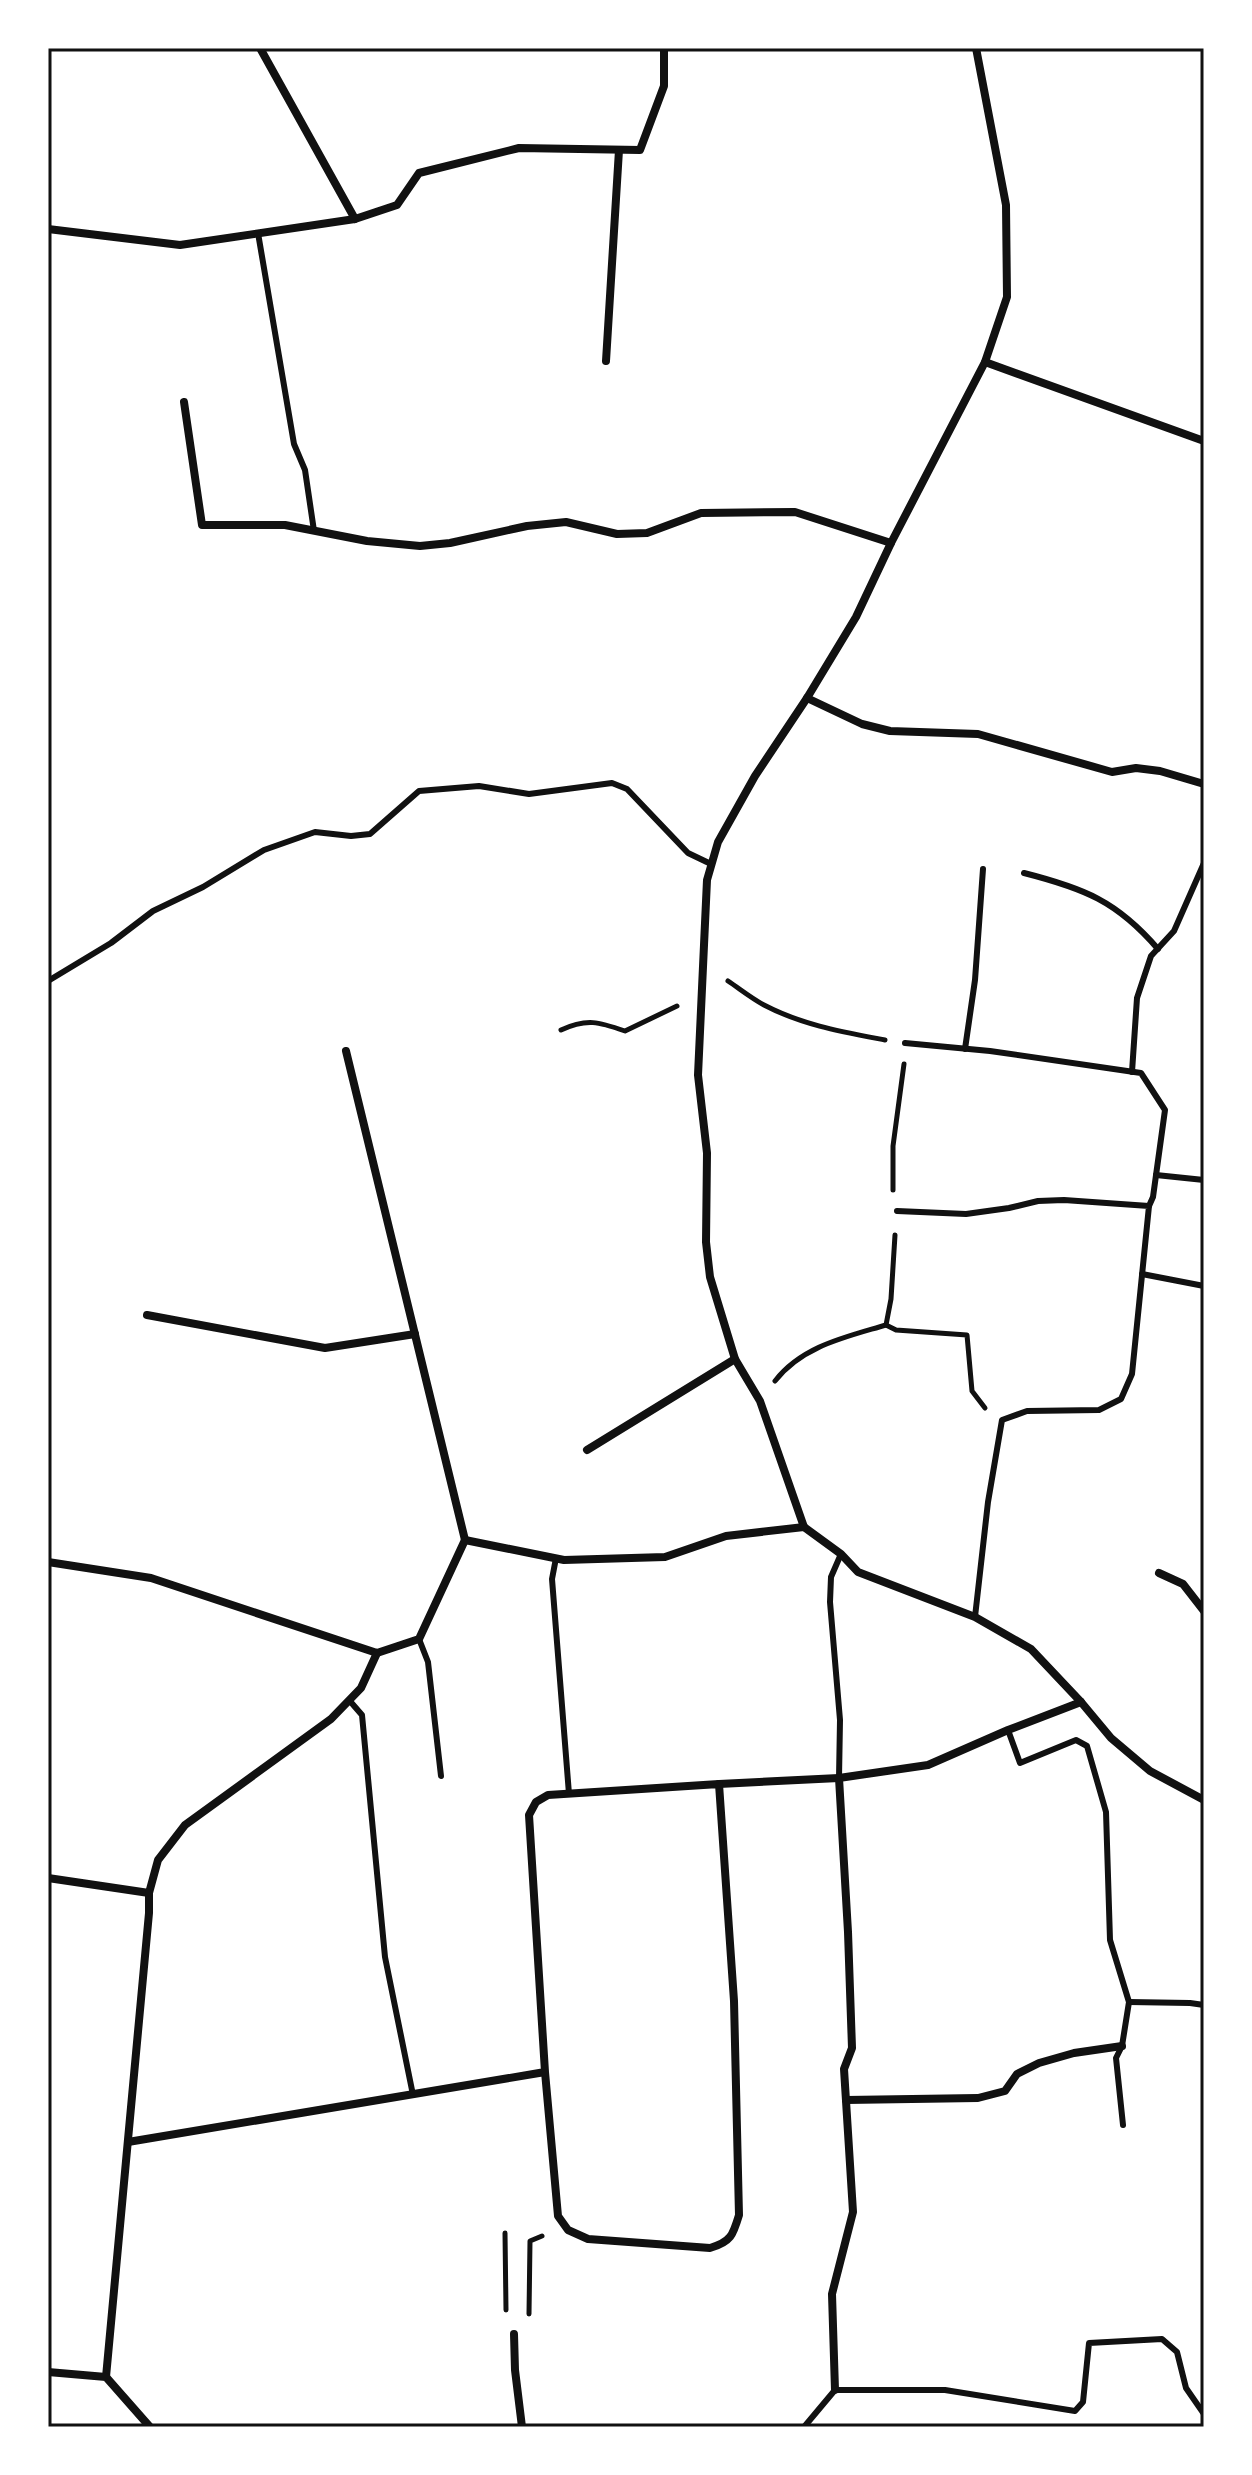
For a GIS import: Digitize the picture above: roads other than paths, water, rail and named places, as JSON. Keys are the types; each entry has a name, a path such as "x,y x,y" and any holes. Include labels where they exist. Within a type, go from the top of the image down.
{"street":[{"path":"260,48 355,219"},
{"path":"48,229 180,245 355,219 397,205 419,173 519,148 640,150 664,86 664,48"},
{"path":"976,48 1006,205 1007,297 985,362 856,617 755,776 718,842 707,880 698,1075 707,1153 706,1242 710,1277 735,1359 760,1401 804,1527 841,1554 858,1572 975,1617 1031,1649 1111,1738 1150,1771 1204,1800"},
{"path":"606,361 619,150"},
{"path":"985,362 1204,441"},
{"path":"184,402 202,525 285,525 367,541 420,546 566,522 617,534 647,533 701,513 795,512 891,543"},
{"path":"807,698 862,724 890,731 978,734 1112,772 1136,768 1160,771 1204,784"},
{"path":"48,1562 151,1578 377,1653 419,1639 465,1540 346,1051"},
{"path":"147,1315 325,1348 415,1334"},
{"path":"587,1450 735,1359"},
{"path":"465,1540 564,1560 665,1557 726,1536 804,1527"},
{"path":"1159,1573 1183,1584 1204,1611"},
{"path":"106,2377 149,1893 158,1860 185,1825 331,1719 361,1688 377,1653"},
{"path":"719,1784 734,2001 739,2215 734,2232 725,2243 710,2248 588,2239 568,2230 558,2216 545,2072 529,1815 536,1802 548,1795 719,1784 839,1778 928,1765 1081,1702"},
{"path":"835,2390 832,2294 853,2212 844,2069 852,2048 839,1778"},
{"path":"48,1878 149,1893"},
{"path":"846,2100 978,2098 1005,2091 1017,2074 1039,2063 1074,2053 1122,2046"},
{"path":"128,2142 545,2072"},
{"path":"514,2334 522,2427"},
{"path":"48,2372 106,2377 150,2427"}],"lane":[{"path":"258,233 294,444 305,470 314,531"},
{"path":"48,981 111,943 153,911 203,887 264,850 315,832 351,836 370,834 419,791 479,786 529,794 612,783 627,789 688,853 711,864"},
{"path":"1132,1072 1137,998 1151,956 1174,931 1204,863"},
{"path":"965,1049 975,980 983,869"},
{"path":"1024,873 1088,892 1117,910 1158,949"},
{"path":"905,1043 1141,1073 1165,1110 1153,1197 1149,1206 1132,1374 1121,1399 1099,1410 1027,1411 1002,1420 988,1502 975,1617"},
{"path":"1156,1175 1204,1180"},
{"path":"897,1211 966,1214 1038,1201 1064,1200 1149,1206"},
{"path":"1142,1274 1204,1286"},
{"path":"839,1778 840,1720 830,1602 831,1577 841,1554"},
{"path":"556,1558 552,1579 569,1794"},
{"path":"419,1639 428,1662 441,1776"},
{"path":"349,1700 362,1715 385,1957 413,2095"},
{"path":"1008,1730 1020,1763 1076,1740 1087,1746 1106,1812 1110,1940 1129,2002 1122,2046 1116,2058 1123,2125"},
{"path":"1129,2002 1204,2005"},
{"path":"804,2427 835,2390 945,2390 1075,2411 1083,2402 1089,2343 1162,2339 1177,2352 1186,2388 1204,2414"}]}
